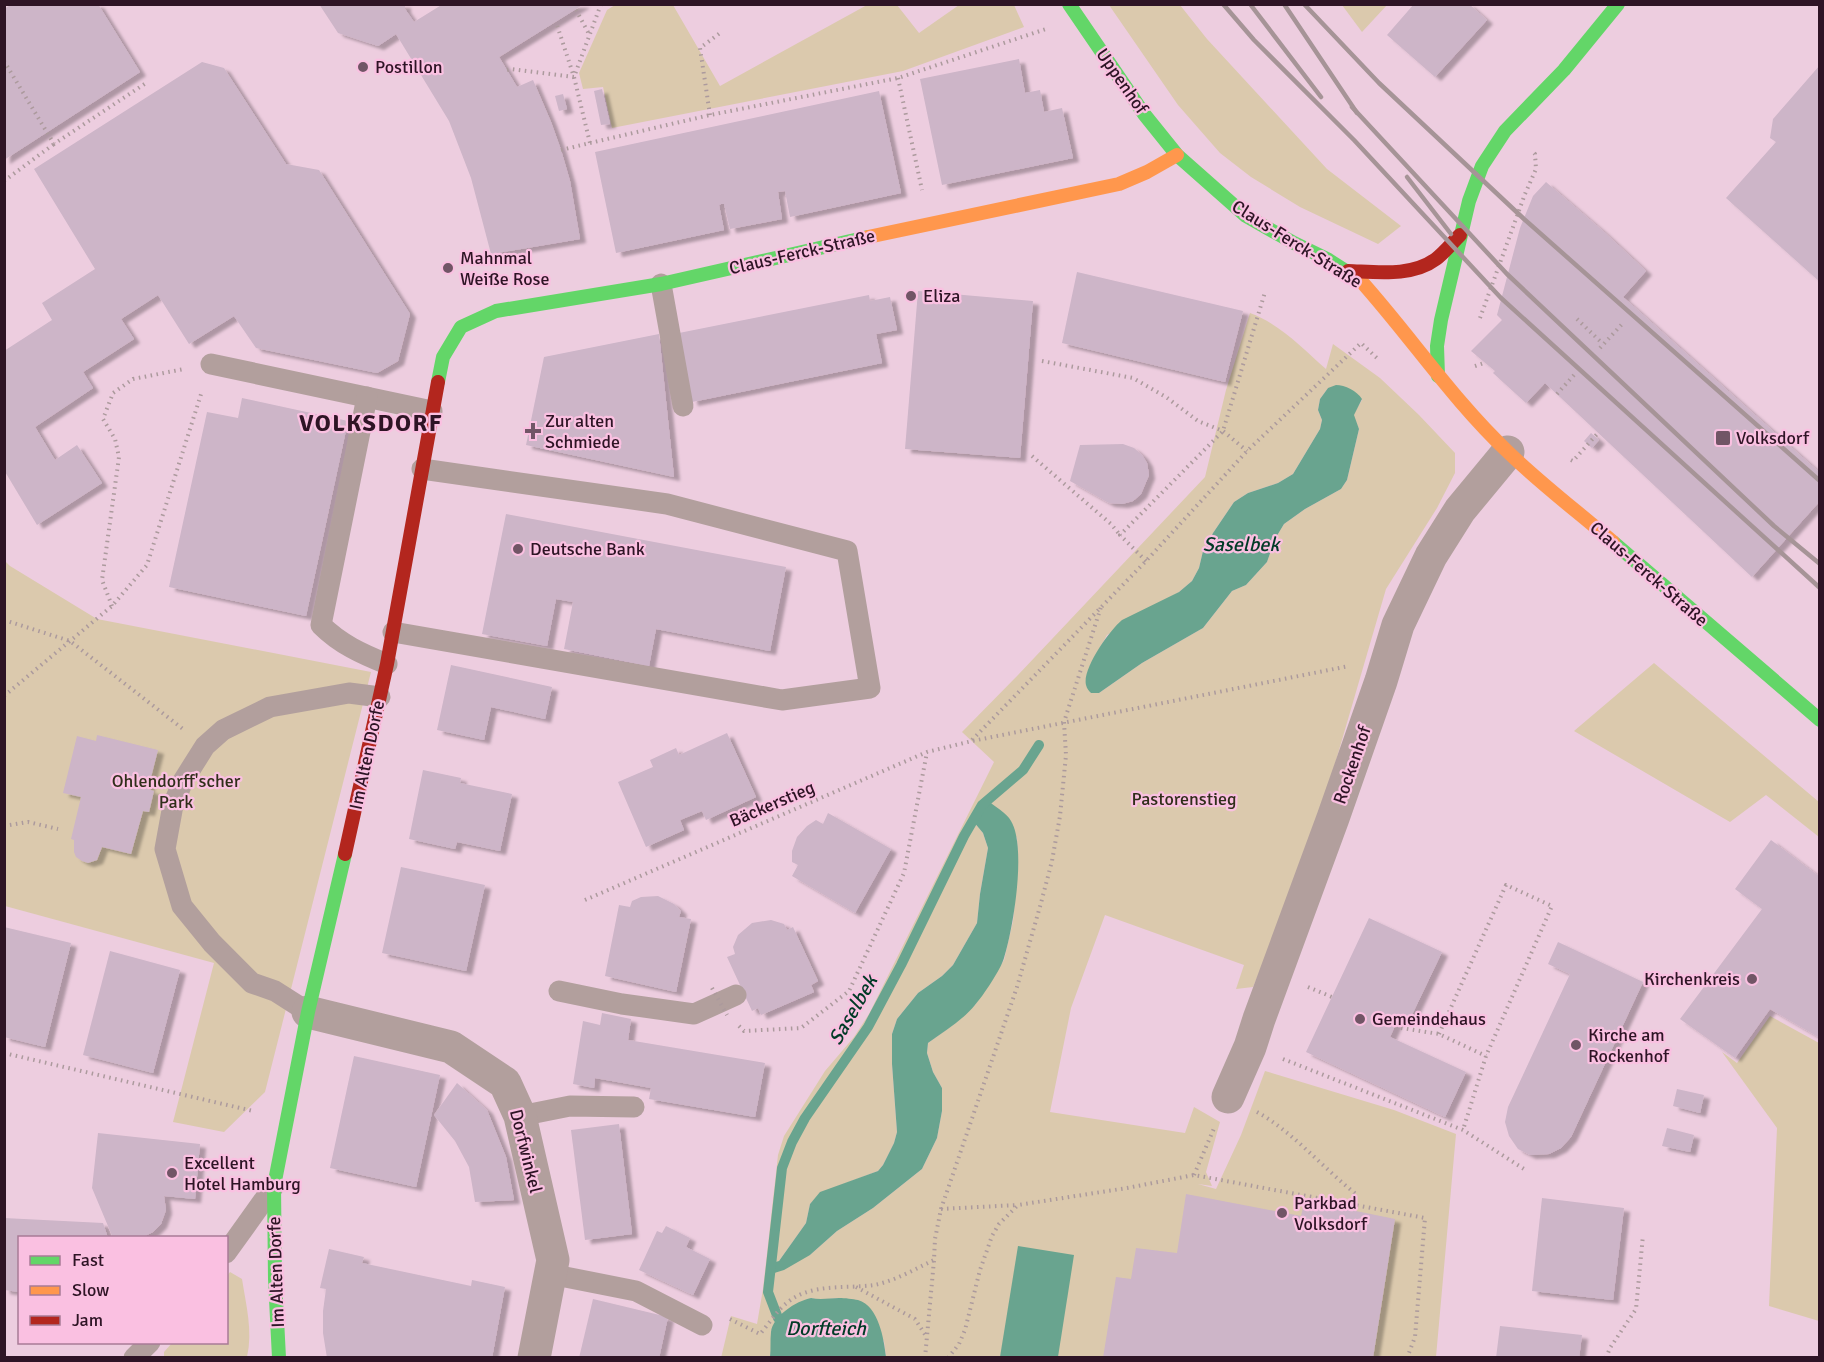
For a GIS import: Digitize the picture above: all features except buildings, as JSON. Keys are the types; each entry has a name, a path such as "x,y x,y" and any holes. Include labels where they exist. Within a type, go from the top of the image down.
{"street":[{"name":"Uppenhof","path":"1069,4 1144,114 1177,155"},
{"path":"1438,376 1437,346 1441,320 1460,235 1475,183 1490,151 1505,131 1574,59 1618,4"},
{"name":"Claus-Ferck-Straße","path":"461,327 496,311 661,284 929,223 1119,184 1177,155 1246,216 1348,271 1361,281 1394,317 1438,376 1508,452 1820,720"},
{"path":"1348,271 1388,272 1418,268 1436,260 1460,235"},
{"name":"Im Alten Dorfe","path":"279,1358 274,1186 286,1118 387,664 443,357 461,327"},
{"name":"Rockenhof","path":"1228,1097 1250,1047 1352,766 1398,624 1431,556 1460,510 1508,452"},
{"name":"Dorfwinkel","path":"308,1012 451,1047 505,1083 520,1116 553,1260 534,1358"}],"lane":[{"path":"661,284 682,406"},
{"path":"211,364 432,411"},
{"path":"367,397 321,625 334,637 356,651 387,664"},
{"path":"393,632 782,700 870,688 847,551 667,504 422,469"},
{"path":"308,1012 275,991 252,983 212,943 182,906 165,849 173,805 183,782 204,746 223,730 270,707 349,693 380,697"},
{"path":"559,991 622,1004 694,1014 736,995"},
{"path":"520,1116 570,1106 634,1107"},
{"name":"Im Alten Dorfe","path":"228,1250 274,1186"},
{"path":"550,1274 636,1291 702,1325"},
{"path":"134,1358 148,1344"}],"path":[{"path":"574,77 601,4"},
{"path":"576,10 589,35"},
{"path":"561,150 710,115 898,78 1079,19"},
{"path":"556,22 574,77 590,143"},
{"path":"710,115 700,48 720,33"},
{"path":"4,61 54,144"},
{"path":"507,70 574,77"},
{"path":"898,78 929,223"},
{"path":"4,182 54,144 146,83"},
{"path":"1477,326 1536,170"},
{"path":"1120,536 1223,431 1265,292"},
{"path":"1577,319 1601,346 1624,322"},
{"path":"972,741 1146,561 1247,451 1362,343 1380,361"},
{"path":"1042,361 1133,378 1166,397 1197,421 1223,431 1247,451"},
{"path":"4,696 112,606 147,565 211,364 133,379 113,393 103,419 115,439 119,457 102,580 112,606"},
{"path":"1557,394 1575,375"},
{"path":"1564,454 1573,461 1598,433"},
{"path":"1032,456 1111,524 1146,561"},
{"path":"925,1358 935,1239 941,1209 1017,987 1052,861 1060,816 1066,755 1064,722 1101,607"},
{"path":"4,620 70,641 204,746"},
{"name":"Bäckerstieg","path":"585,900 927,752 1064,722 1387,658"},
{"path":"736,1023 744,1031 801,1028 849,991 904,873 927,752"},
{"path":"4,826 28,822 58,829"},
{"path":"1439,1034 1506,885 1552,906 1485,1056 1463,1130"},
{"path":"712,988 727,1015"},
{"path":"1395,1027 1439,1034 1485,1056"},
{"path":"1250,1047 1463,1130 1524,1169"},
{"path":"4,1053 286,1118"},
{"path":"1194,1175 1228,1097 1272,1121 1356,1194 1352,1207"},
{"path":"941,1209 1018,1205 1194,1175 1352,1207 1425,1218 1415,1337 1407,1358"},
{"path":"948,1358 959,1344 965,1330 980,1270 992,1236 999,1224 1018,1205"},
{"path":"1606,1358 1610,1348 1636,1310 1643,1235"},
{"path":"760,1334 787,1302 814,1290 875,1284 934,1260"},
{"path":"855,1286 915,1319 927,1337"}],"green space":[{"path":"655,4 656,6 673,5 720,86 867,5 897,5 919,33 959,5 1014,5 1024,27 903,71 612,128 603,87 583,89 579,73 607,10 615,5"},
{"path":"1109,5 1180,5 1207,39 1327,169 1401,226 1378,244 1300,207 1251,177 1220,153 1178,105"},
{"path":"1342,5 1387,5 1362,32"},
{"name":"Pastorenstieg","path":"1250,313 1281,330 1326,369 1333,344 1380,378 1455,453 1455,473 1437,508 1386,589 1323,805 1295,889 1253,987 1236,989 1244,965 1105,915 1071,1008 1050,1112 1185,1133 1194,1107 1220,1122 1206,1172 1212,1186 1198,1184 1216,1189 1241,1135 1265,1071 1394,1110 1456,1134 1436,1357 886,1357 884,1341 838,1298 820,1300 811,1298 771,1331 770,1357 721,1358 731,1316 757,1324 778,1155 784,1136 825,1071 854,1037 869,1014 994,762 962,732 1205,477 1226,390","holes":["1328,388 1352,392 1362,400 1353,415 1359,429 1347,480 1341,489 1284,524 1275,539 1267,562 1246,585 1232,591 1203,628 1142,663 1099,693 1091,693 1086,684 1090,666 1107,635 1179,592 1192,581 1199,568 1203,551 1234,502 1248,493 1278,483 1293,474 1320,429 1322,420 1318,410 1320,399","987,800 1017,838 1018,860 1013,921 1004,960 975,1005 928,1043 927,1053 933,1072 942,1088 942,1111 937,1138 922,1169 873,1208 837,1231 810,1255 779,1261 806,1223 810,1204 820,1193 878,1171 894,1143 897,1132 892,1034 897,1019 918,993 953,965 977,923 988,848 983,833 973,821"]},
{"name":"Ohlendorff'scher Park","path":"4,560 10,566 97,619 371,672 265,1092 224,1132 173,1122 214,963 5,906"},
{"path":"1654,663 1819,802 1819,837 1766,795 1730,822 1574,731"},
{"path":"1770,1016 1819,1043 1819,1321 1769,1306 1777,1128 1722,1052 1737,1063"},
{"path":"230,1272 242,1279 249,1328 247,1357 164,1357 164,1352 171,1344 228,1344 228,1275"}],"water":[{"name":"Saselbek","path":"1336,385 1350,389 1362,399 1354,415 1359,429 1347,480 1341,489 1284,524 1275,539 1267,562 1246,585 1232,591 1203,628 1142,663 1099,693 1091,693 1086,685 1088,670 1110,633 1122,620 1179,592 1192,581 1199,568 1203,551 1234,502 1248,493 1278,483 1293,474 1320,429 1322,420 1318,410 1320,399 1328,388"},
{"path":"987,800 1009,818 1016,833 1017,889 1011,928 999,969 970,1011 928,1043 927,1053 933,1072 942,1088 942,1111 937,1138 922,1169 873,1208 837,1231 810,1255 784,1270 771,1274 772,1263 779,1261 806,1223 810,1204 820,1192 878,1171 894,1143 897,1132 892,1034 897,1019 918,993 953,965 977,923 988,848 983,833 973,821"},
{"path":"1018,1246 1074,1255 1058,1357 1000,1357"},
{"name":"Dorfteich","path":"811,1298 839,1298 865,1303 876,1316 886,1357 770,1357 771,1332 776,1320 792,1306"}],"waterway":[{"name":"Saselbek","path":"778,1318 768,1292 782,1168 792,1142 805,1118 868,1027 964,836 982,805 1023,770 1039,745"}],"railway":[{"path":"1223,4 1254,40 1354,140 1501,298 1820,588"},
{"path":"1250,4 1321,97"},
{"path":"1284,4 1357,113"},
{"path":"1304,4 1379,83 1524,219 1820,481"},
{"path":"1352,107 1507,274 1774,526 1820,564"},
{"path":"1407,177 1451,234"}],"traffic: fast":[{"path":"1069,4 1144,114 1177,155 1246,216 1327,259 1355,277"},
{"path":"1438,376 1437,346 1441,320 1469,201 1482,166 1505,131 1564,70 1618,4"},
{"path":"438,382 443,357 461,327 496,311 661,284 868,237"},
{"path":"1613,542 1820,720"},
{"path":"279,1358 274,1186 308,1012 345,854"}],"traffic: slow":[{"path":"868,237 1119,184 1177,155"},
{"path":"1355,277 1361,281 1488,432 1533,475 1613,542"}],"traffic: jam":[{"path":"1348,271 1394,272 1416,269 1436,259 1460,235"},
{"path":"345,854 387,664 438,382"}],"place":[{"name":"Postillon","path":"363,67"},
{"name":"Mahnmal Weiße Rose","path":"448,268"},
{"name":"Eliza","path":"911,296"},
{"name":"Zur alten Schmiede","path":"533,431"},
{"name":"Volksdorf","path":"1723,438"},
{"name":"Deutsche Bank","path":"518,549"},
{"name":"Kirchenkreis","path":"1752,979"},
{"name":"Gemeindehaus","path":"1360,1019"},
{"name":"Kirche am Rockenhof","path":"1576,1045"},
{"name":"Excellent Hotel Hamburg","path":"172,1173"},
{"name":"Parkbad Volksdorf","path":"1282,1213"}],"district":[{"name":"VOLKSDORF","path":"371,423"}]}
